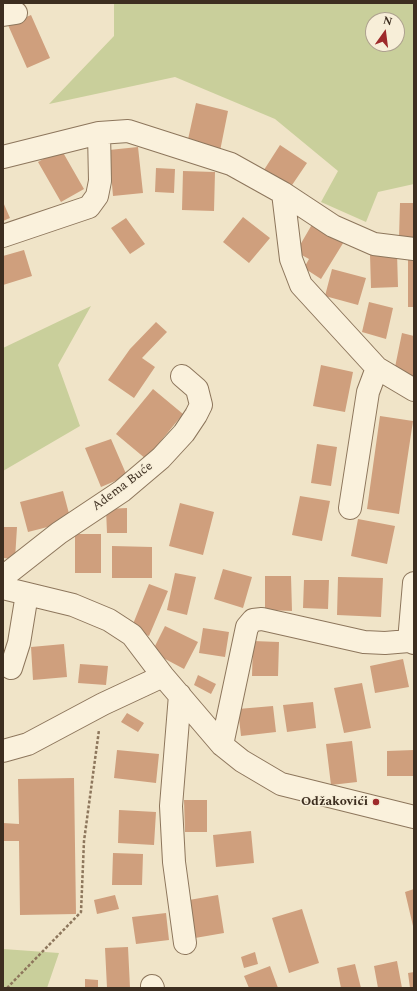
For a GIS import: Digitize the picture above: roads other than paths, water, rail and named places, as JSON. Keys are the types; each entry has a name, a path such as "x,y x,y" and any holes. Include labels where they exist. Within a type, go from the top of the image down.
{"street":[{"path":"3,157 99,133 128,131 231,164 283,193 333,226 374,244 414,249"},
{"path":"3,236 89,207 97,196 100,181 99,133"},
{"path":"283,193 291,259 301,285 377,368 414,390"},
{"path":"350,508 368,392 377,368"},
{"name":"Adema Buće","path":"3,578 59,534 122,491 161,458 184,433 201,405 197,390 182,376"},
{"path":"222,745 247,627 253,620 262,619 364,642 384,644 412,642 414,583"},
{"path":"3,588 72,605 109,620 132,635 163,676 222,745 242,761 281,784 414,817"},
{"path":"11,668 19,643 27,594"},
{"path":"3,751 28,744 103,704 163,676"},
{"path":"180,695 171,806 174,862 185,943"}],"place":[{"name":"Odžakovići","path":"376,802"}]}
